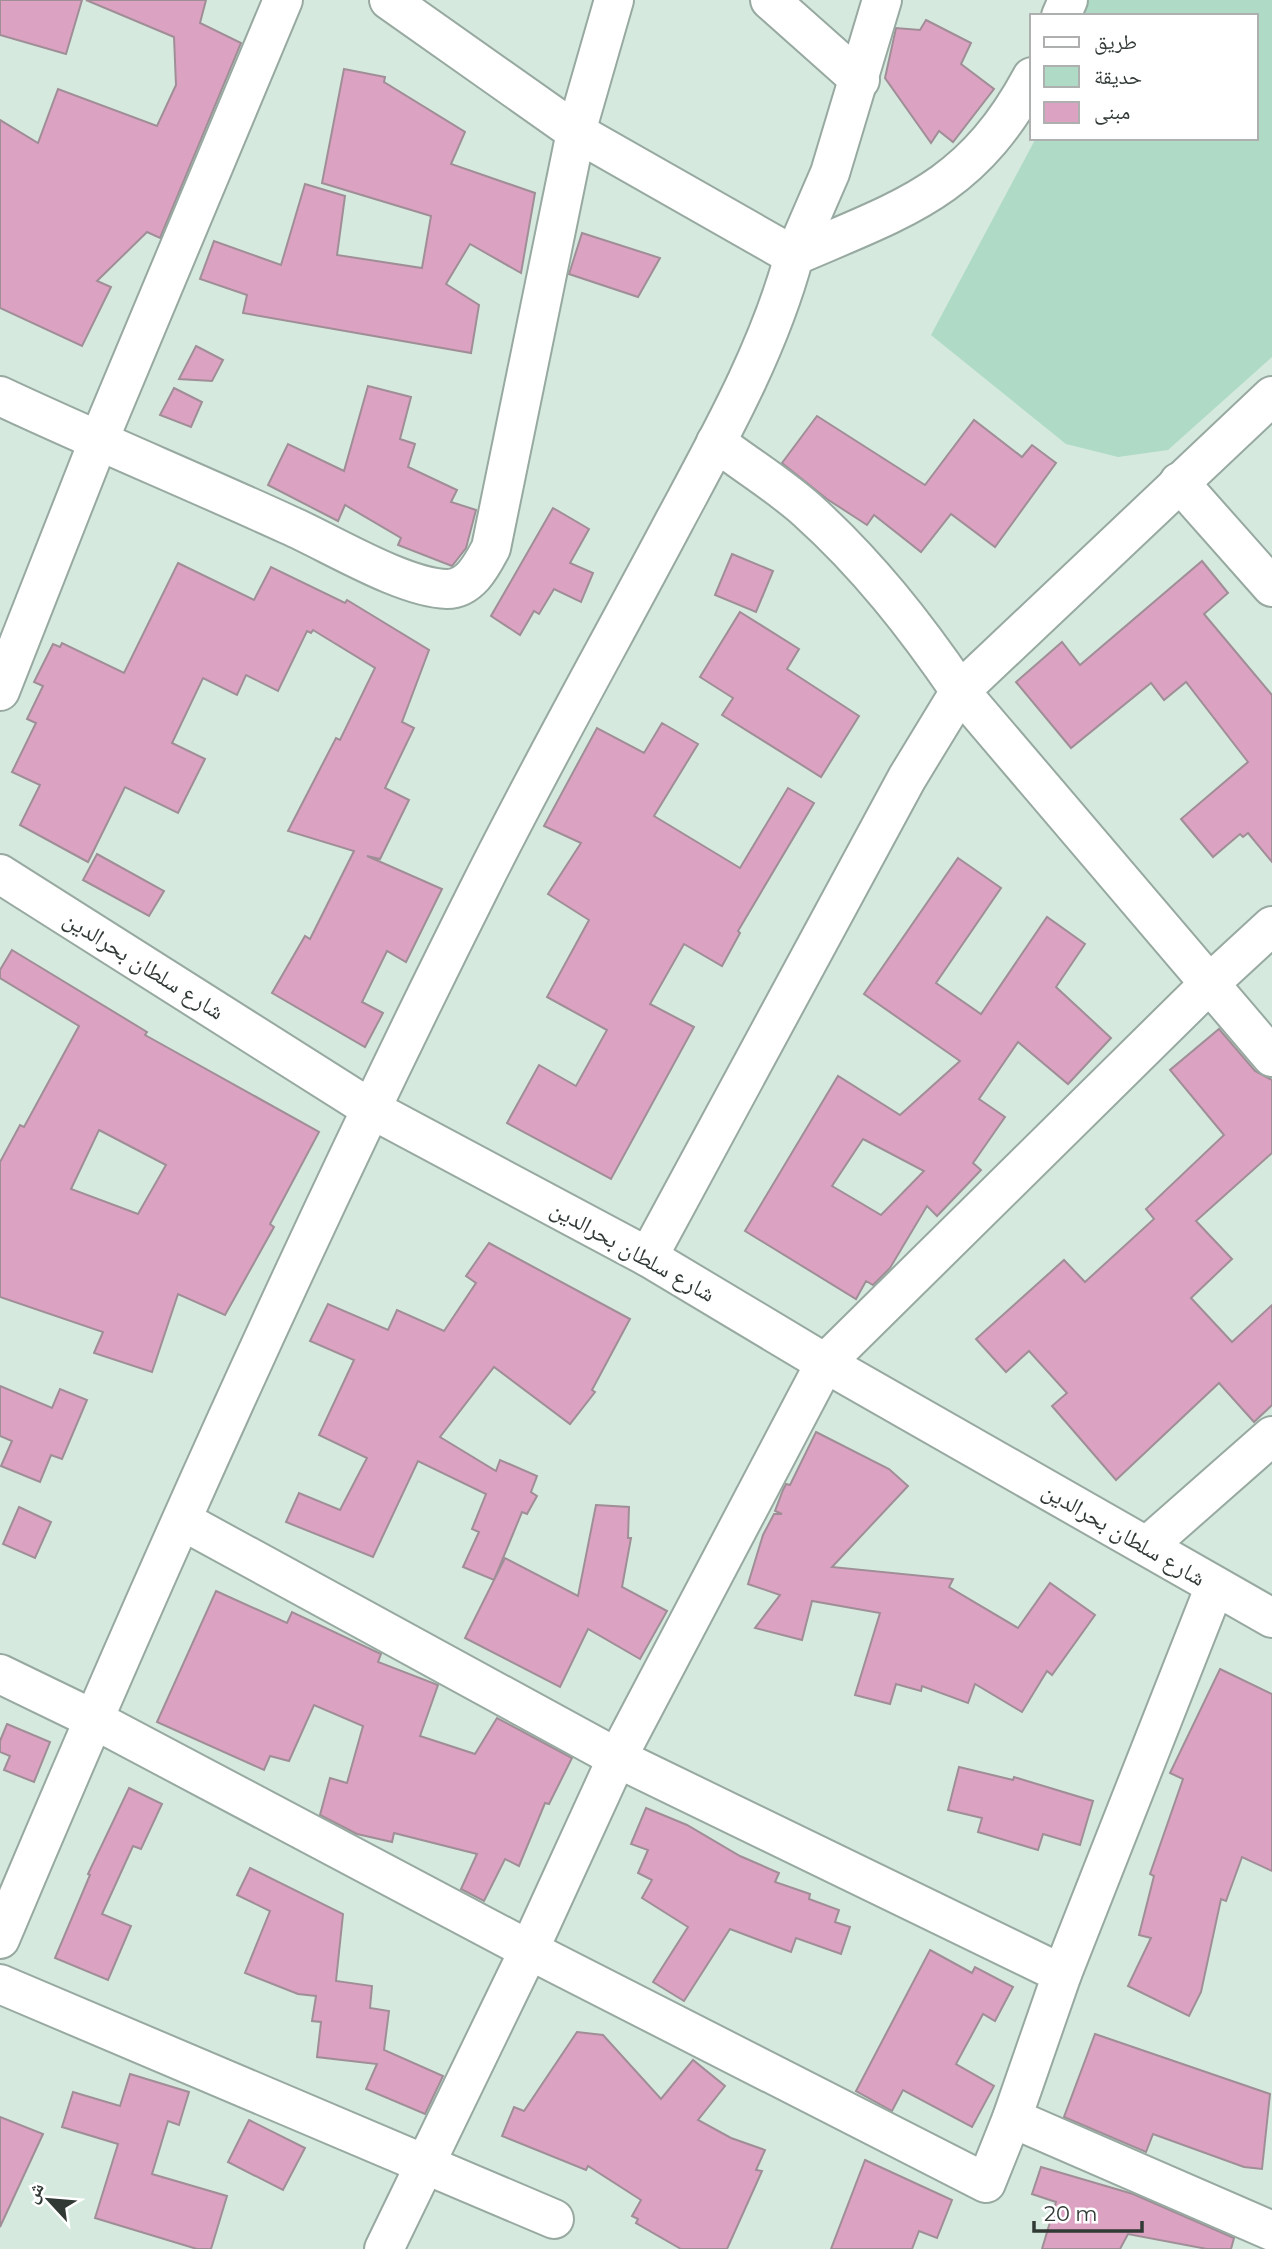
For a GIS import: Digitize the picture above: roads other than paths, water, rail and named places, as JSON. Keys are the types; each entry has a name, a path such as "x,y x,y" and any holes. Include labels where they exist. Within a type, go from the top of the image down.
{"street":[{"path":"0,691 99,442 283,0"},
{"path":"389,0 576,132 794,256"},
{"path":"0,397 291,526 357,559 425,585 448,589 460,586 472,577 491,548 576,132 614,0"},
{"path":"770,0 860,79"},
{"path":"0,1939 93,1719 370,1108 484,880 716,442 782,302 794,256 830,173 882,0"},
{"path":"794,256 906,207 950,181 984,150 1015,108 1030,81"},
{"path":"648,1257 907,778 960,691 1272,396"},
{"path":"716,442 806,509 882,585 918,629 960,691 1272,1057"},
{"path":"1179,482 1272,587"},
{"name":"شارع سلطان بحرالدين","path":"0,874 370,1108 648,1257 825,1363 1272,1618"},
{"path":"384,2249 529,1950 617,1758 825,1363 1209,984 1272,926"},
{"path":"1147,1546 1272,1436"},
{"path":"183,1521 617,1758 1062,1974"},
{"path":"0,1674 93,1719 529,1950 986,2183 1012,2118 1062,1974 1215,1586"},
{"path":"0,1984 554,2218"},
{"path":"1012,2118 1272,2231"}]}
